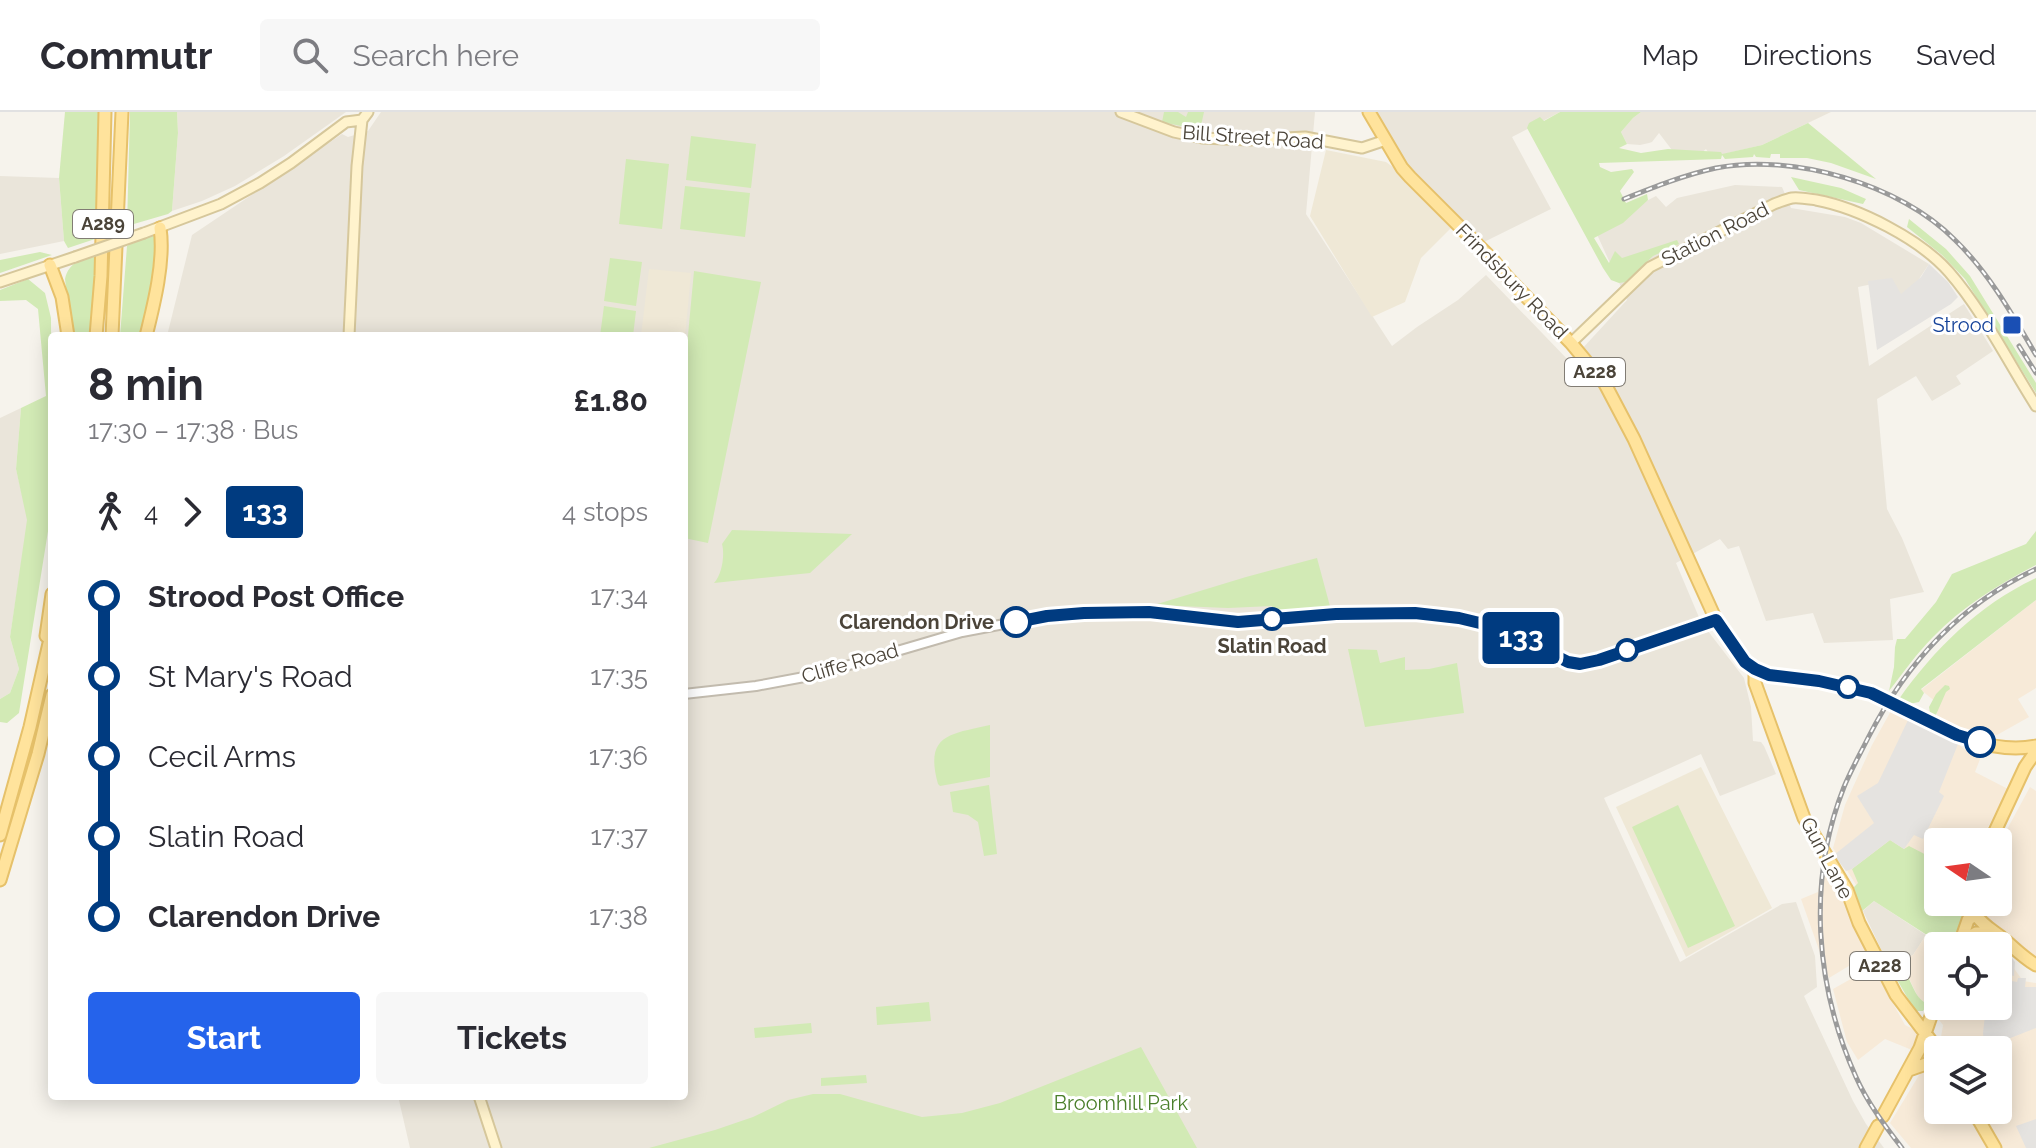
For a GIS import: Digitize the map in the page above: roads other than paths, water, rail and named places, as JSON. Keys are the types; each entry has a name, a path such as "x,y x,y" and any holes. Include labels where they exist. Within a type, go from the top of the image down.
{"main road":[{"name":"A289","path":"96,332 101,276 105,112"},
{"name":"A289","path":"112,332 122,112"},
{"name":"Bill Street Road","path":"1121,112 1174,132 1202,138 1249,140 1305,137 1361,148 1386,140"},
{"name":"Frindsbury Road","path":"1369,112 1402,168 1493,260 1605,384 1716,620 1745,662 1755,669"},
{"path":"0,282 221,204 291,163 346,122 365,116 355,205 349,332"},
{"name":"Station Road","path":"1571,343 1650,267 1774,204 1793,198 1806,199 1861,213 1936,260 1968,297 2036,406"},
{"path":"147,332 160,260 160,228"},
{"path":"50,265 62,297 67,332"},
{"path":"30,727 48,618"},
{"path":"0,835 48,648"},
{"path":"1755,669 1769,675 1857,689 1889,701 1957,735 1988,745 2036,748 1997,828"},
{"name":"Gun Lane","path":"1755,669 1755,683 1804,818 1847,890 1859,923 1889,984 1907,1012 1926,1033"},
{"path":"38,754 48,712"},
{"path":"0,880 48,723"},
{"path":"2017,749 2025,767"},
{"path":"1978,916 1994,932"},
{"path":"2012,947 2036,965"},
{"path":"1866,1148 1909,1070 1926,1033 1928,1020"},
{"path":"1909,1070 1924,1065"},
{"path":"480,1100 496,1148"},
{"path":"1981,1124 1995,1148"}],"street":[{"name":"Cliffe Road","path":"688,694 815,675 974,630 1080,613 1149,612 1238,622 1336,614 1423,613 1488,625 1577,664 1599,660 1716,620"}],"railway":[{"path":"1624,199 1692,174 1746,164 1811,169 1876,189 1932,220 1955,240 1989,280 2036,355"},
{"path":"2019,346 2036,373"},
{"path":"1902,1148 1860,1086 1842,1042 1824,970 1821,896 1824,859 1832,822 1844,787 1868,738 1899,685 1918,661 1937,639 1983,600 2036,569"}],"place":[{"name":"Strood","path":"2012,325"},
{"name":"Slatin Road","path":"1272,619"},
{"name":"Clarendon Drive","path":"1016,622"}],"park label":[{"name":"Broomhill Park","path":"1121,1103"}]}
